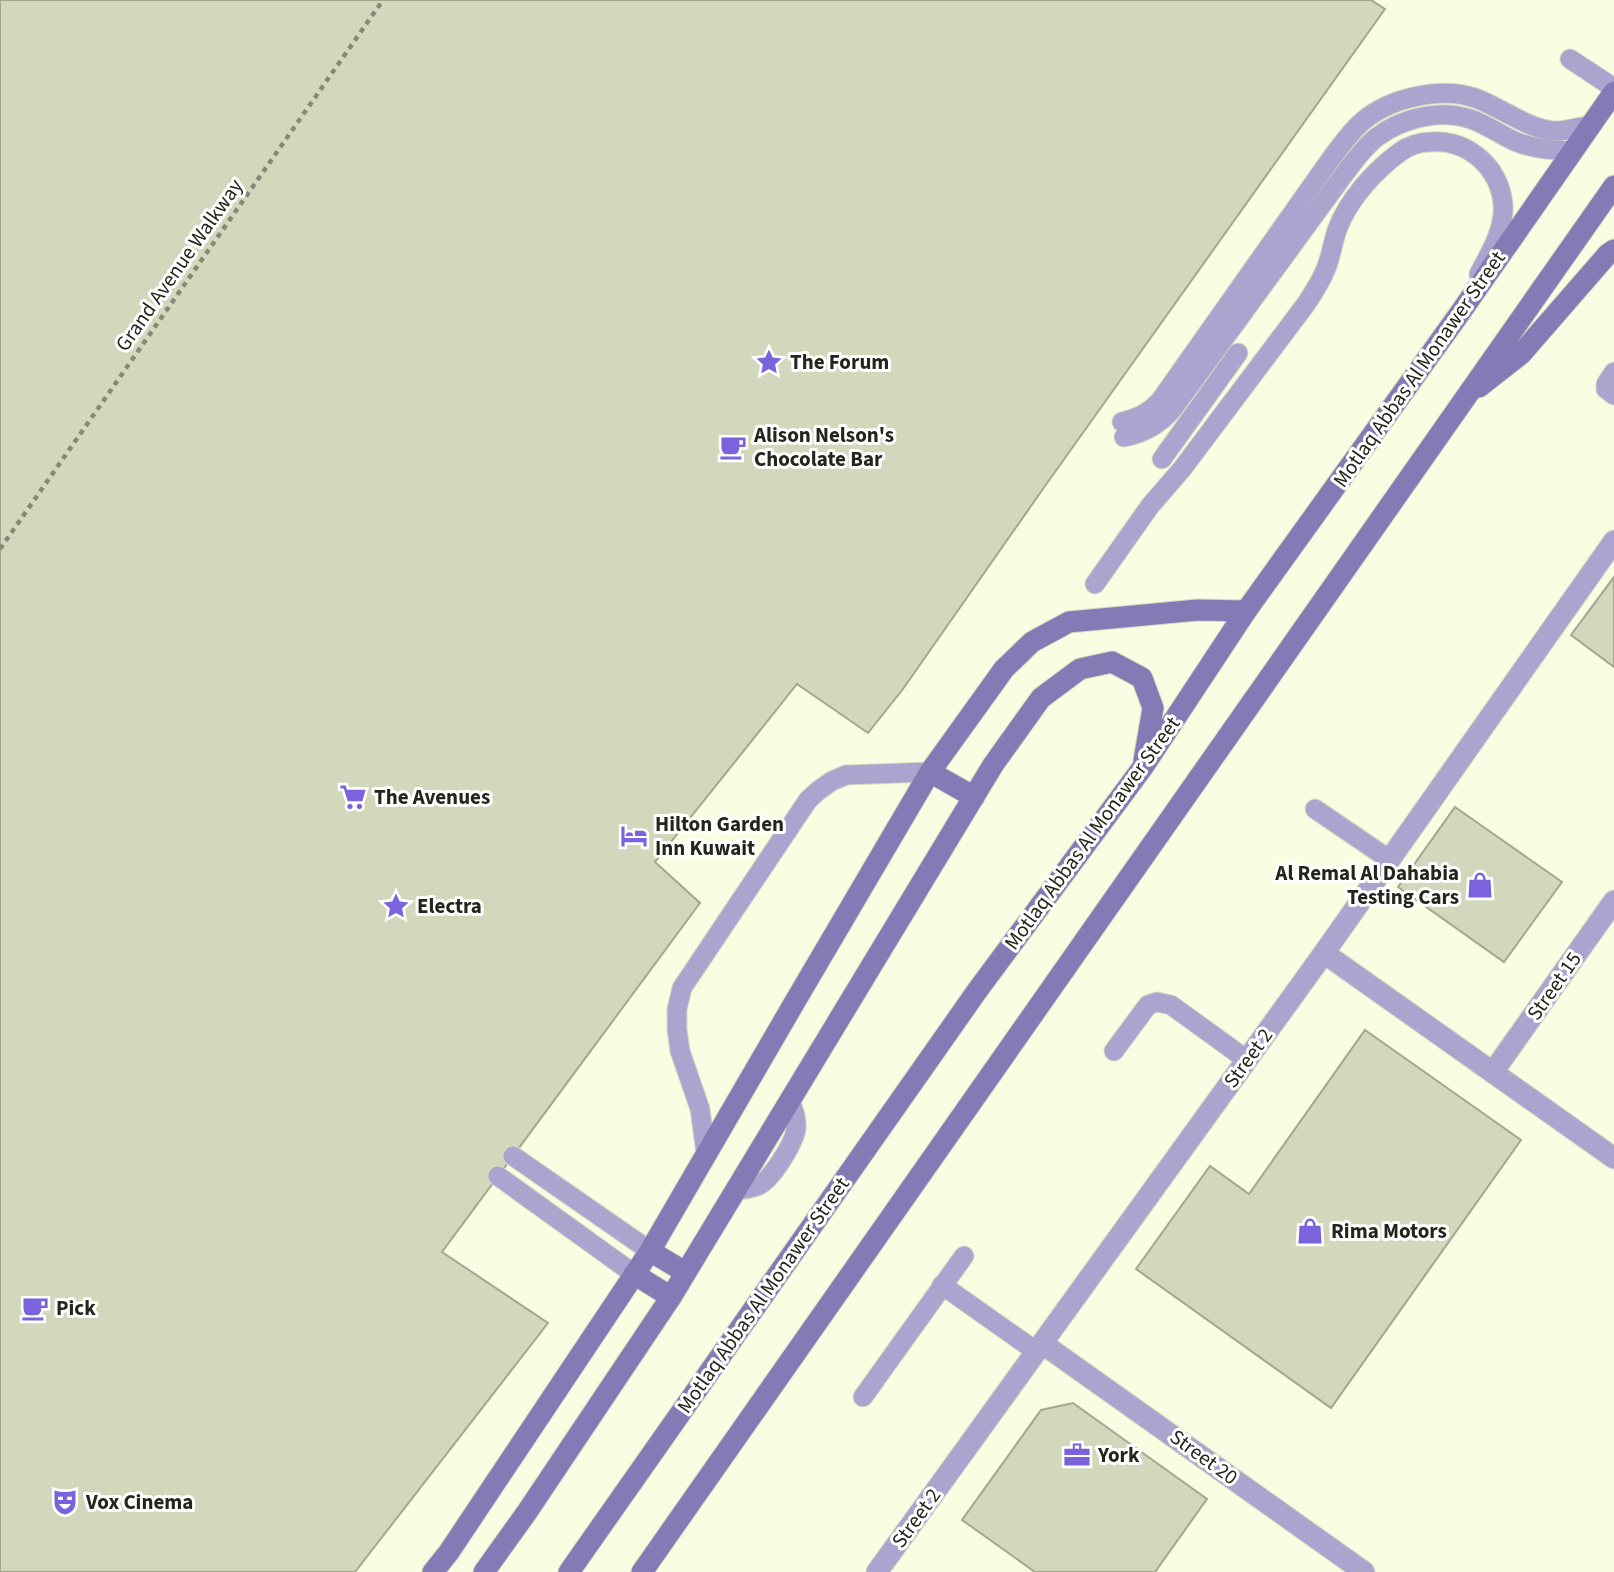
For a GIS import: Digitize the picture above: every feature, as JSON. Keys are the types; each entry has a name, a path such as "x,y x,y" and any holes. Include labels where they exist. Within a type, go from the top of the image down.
{"street":[{"name":"Motlaq Abbas Al Monawer Street","path":"569,1572 977,991 1143,767 1246,611 1460,313 1614,90"},
{"path":"642,1572 1614,186"},
{"path":"1463,399 1521,354 1614,250"},
{"name":"Street 2","path":"877,1572 1324,953 1614,541"},
{"path":"433,1572 478,1510 650,1251 930,772 1004,669 1032,642 1069,622 1198,610 1246,611"},
{"path":"484,1572 671,1297 993,765 1041,698 1080,669 1112,662 1142,678 1153,708 1143,767"},
{"path":"930,772 974,797"},
{"name":"Street 15","path":"1493,1072 1614,901"},
{"path":"1324,953 1614,1158"},
{"path":"650,1251 685,1272"},
{"path":"635,1274 671,1297"},
{"name":"Street 20","path":"1040,1348 1364,1572"}],"lane":[{"path":"1570,59 1614,90"},
{"path":"1128,431 1134,419 1153,409 1160,401 1328,163 1364,120 1388,105 1415,96 1443,93 1471,96 1540,129 1559,131 1591,125"},
{"path":"1128,431 1151,429 1172,410 1360,153 1378,136 1398,124 1421,117 1445,115 1468,118 1528,147 1572,151"},
{"path":"1095,583 1150,506 1189,460 1306,304 1322,279 1338,229 1359,193 1372,176 1395,155 1422,142 1441,141 1460,145 1477,155 1490,169 1499,186 1503,206 1501,225 1460,313"},
{"path":"1162,459 1238,353"},
{"path":"1614,372 1606,384 1606,389 1614,395"},
{"path":"1128,431 1148,441 1156,449 1162,459 1167,487"},
{"path":"706,1154 700,1109 680,1051 677,1009 682,988 808,800 818,790 846,775 930,772"},
{"path":"1315,810 1390,860"},
{"path":"1114,1051 1148,1005 1157,1002 1171,1005 1247,1060"},
{"path":"513,1156 650,1251"},
{"path":"498,1176 635,1274"},
{"path":"863,1396 964,1256"},
{"path":"942,1285 1040,1348"}],"path":[{"name":"Grand Avenue Walkway","path":"0,549 383,0"}],"building":[{"name":"The Avenues","path":"0,0 1371,0 1385,9 903,689 868,733 797,684 655,862 700,903 442,1252 548,1323 355,1572 0,1572"},
{"path":"1614,577 1614,667 1571,635"},
{"name":"Al Remal Al Dahabia Testing Cars","path":"1455,807 1562,882 1504,962 1398,887"},
{"name":"Rima Motors","path":"1365,1030 1521,1140 1331,1408 1136,1269 1210,1166 1249,1194"},
{"name":"York","path":"1073,1403 1207,1499 1155,1572 1035,1572 962,1520 1041,1410"}],"place":[{"name":"The Forum","path":"769,362"},
{"name":"Alison Nelson's Chocolate Bar","path":"733,447"},
{"name":"The Avenues","path":"353,797"},
{"name":"Hilton Garden Inn Kuwait","path":"634,836"},
{"name":"Al Remal Al Dahabia Testing Cars","path":"1480,885"},
{"name":"Electra","path":"396,906"},
{"name":"Rima Motors","path":"1310,1231"},
{"name":"Pick","path":"35,1308"},
{"name":"York","path":"1077,1455"},
{"name":"Vox Cinema","path":"65,1502"}]}
